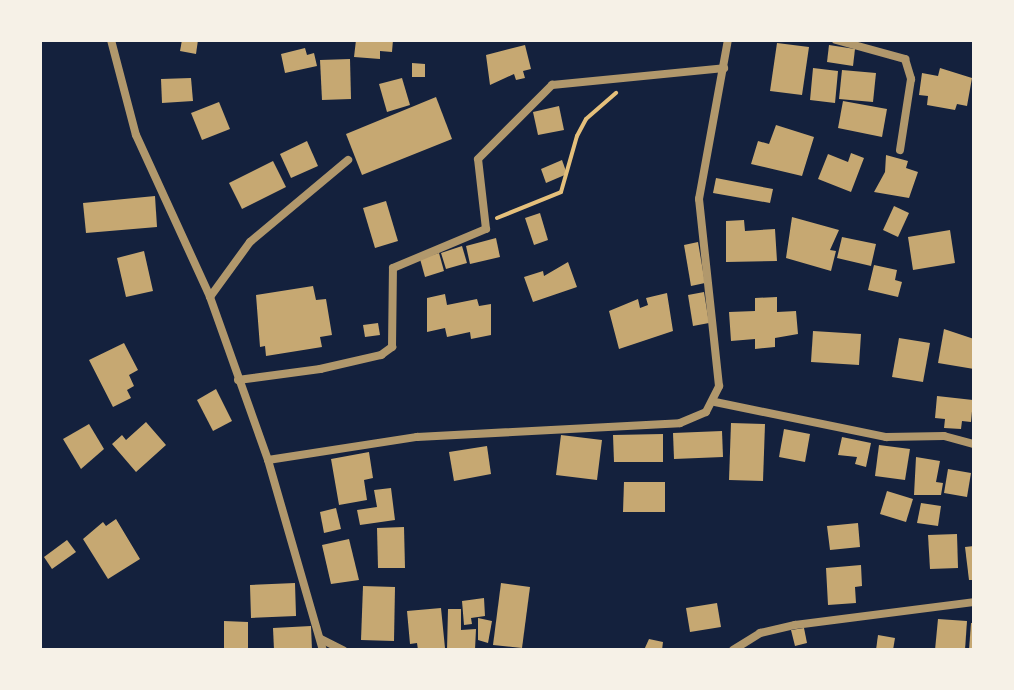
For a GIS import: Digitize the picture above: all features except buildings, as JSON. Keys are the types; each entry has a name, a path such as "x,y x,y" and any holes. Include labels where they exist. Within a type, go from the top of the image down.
{"street":[{"path":"111,40 136,135 210,297 268,460 323,650"},
{"path":"715,402 719,386 699,199 728,40"},
{"path":"836,40 905,59 911,79 900,150"},
{"path":"238,380 381,355 392,347 393,268 477,237 487,222 478,159 536,96 552,85 724,68"},
{"path":"210,297 250,242 348,160"},
{"path":"268,460 417,437 680,423 715,402 886,437 944,436 974,444"},
{"path":"733,650 760,633 795,625 974,602"},
{"path":"321,639 343,650"}],"path":[{"path":"487,222 561,192 586,119 632,78"}]}
